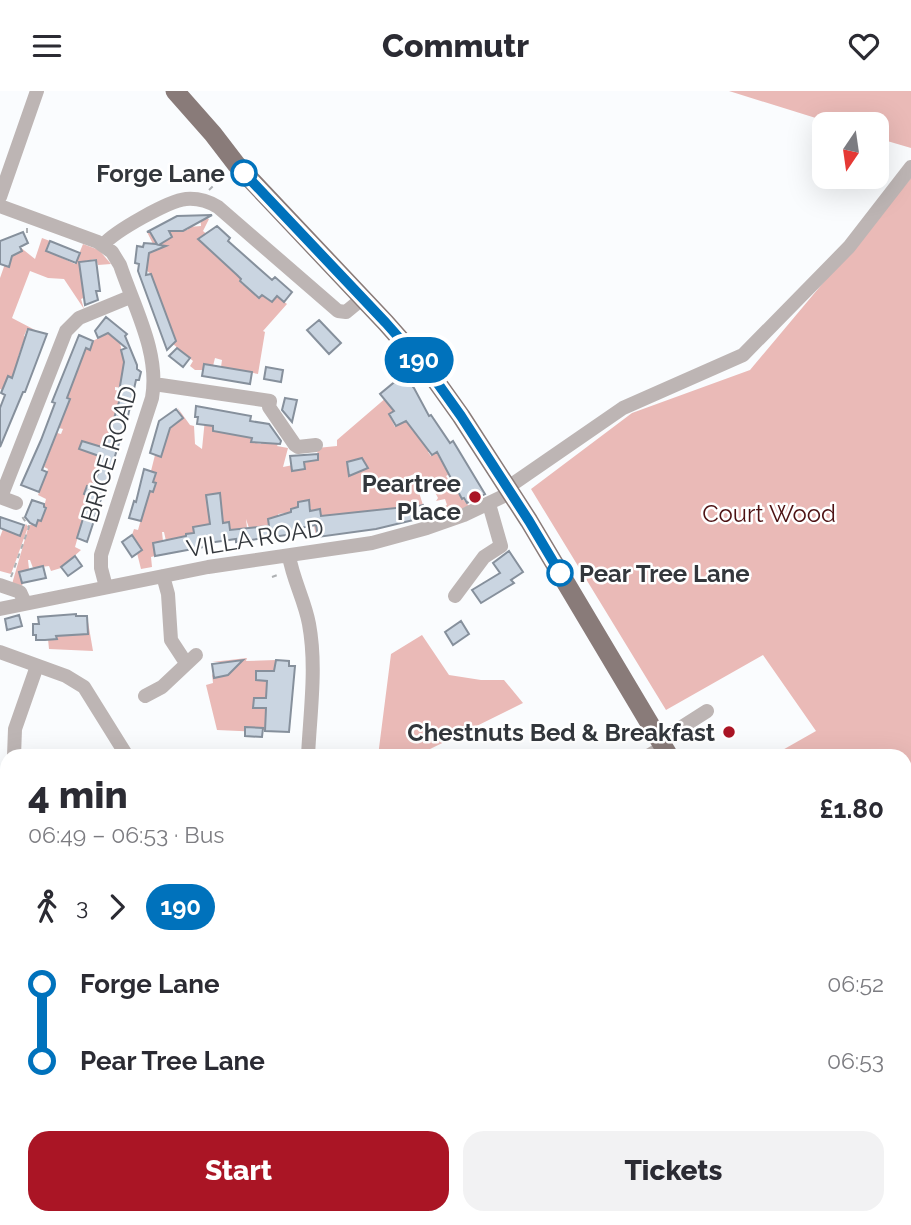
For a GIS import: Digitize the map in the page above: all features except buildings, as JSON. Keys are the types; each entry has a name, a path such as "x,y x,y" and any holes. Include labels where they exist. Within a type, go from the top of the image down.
{"main road":[{"path":"175,91 236,164 431,374 535,531 659,749"}],"street":[{"path":"0,197 37,91"},
{"path":"509,491 624,408 743,355 849,247 911,167"},
{"path":"0,206 103,245 114,234 172,202 200,200 221,210 338,311 346,312 363,298"},
{"name":"BRICE ROAD","path":"103,245 117,260 152,356 154,384 101,556 106,587"},
{"path":"17,506 0,497 66,331 79,318 130,297"},
{"path":"154,384 270,401 269,407 295,445 316,445"},
{"name":"VILLA ROAD","path":"0,609 163,576 288,564 397,537 489,504 509,491"},
{"path":"455,596 484,557 501,546 489,504"},
{"path":"288,564 307,612 311,636 308,749"},
{"path":"145,696 162,687 191,659 171,640 169,594 163,576"},
{"path":"4,587 21,593 25,603"},
{"path":"0,652 69,678 86,689 123,749"},
{"path":"7,736 37,666"},
{"path":"661,749 707,711"}],"path":[{"path":"200,200 236,164"},
{"path":"4,587 29,527 17,506"},
{"path":"272,577 288,564"}],"green space":[{"path":"729,91 911,91 911,148 889,142 889,112 812,112 812,117"},
{"name":"Court Wood","path":"911,178 911,749 784,749 816,731 763,655 666,710 531,489 632,413 750,370"},
{"path":"200,215 209,219 203,231 212,239 219,259 243,277 239,281 243,285 248,280 258,289 269,277 264,284 267,299 272,302 277,296 287,304 263,331 265,332 258,374 221,367 222,360 215,358 213,366 204,364 203,370 195,370 190,366 193,361 173,344 175,337 151,274 147,271 150,243 153,244 147,232 149,231 155,240 175,229 188,230 188,227 201,226"},
{"path":"42,238 50,241 47,251 75,264 83,244 99,250 111,264 98,265 96,259 80,262 100,291 81,299 84,309 64,279 48,278 30,271 12,318 35,330 27,329 24,336 32,339 24,340 18,357 25,360 16,379 8,376 6,381 10,382 7,392 0,389 0,278 7,258 21,251 20,247 35,259"},
{"path":"99,326 120,343 124,361 134,357 137,365 128,364 122,388 115,387 115,390 122,392 118,408 129,411 125,426 114,422 108,441 119,445 115,458 100,453 97,462 101,464 98,474 108,477 104,490 87,486 84,493 90,496 87,506 98,510 94,523 83,519 75,547 81,550 61,568 51,571 49,566 33,568 28,560 29,569 20,572 23,584 20,587 12,584 29,525 36,525 38,520 41,521 44,515 41,513 46,508 46,499 38,495 48,469 44,467 52,446 46,443 48,437 54,440 57,433 61,434 63,429 59,428 65,413 61,411 70,400 67,398 86,348 90,349 93,341 102,336"},
{"path":"415,390 417,392 389,415 395,427 413,416 420,424 412,430 414,432 419,429 436,447 428,452 431,456 436,452 445,468 456,470 446,476 450,482 459,477 461,481 454,485 457,491 465,487 468,491 460,496 469,506 443,515 441,508 447,505 445,499 436,501 438,498 431,478 422,481 419,472 407,477 410,485 416,483 423,505 405,510 373,510 376,529 373,529 370,511 356,513 357,532 350,513 342,514 339,519 338,514 321,516 320,509 313,510 318,537 309,501 298,502 298,508 291,509 295,534 291,534 287,513 278,514 279,521 268,519 269,528 260,531 259,527 249,528 246,519 247,528 231,537 229,522 222,523 213,546 209,546 207,534 196,535 195,526 194,533 166,541 162,532 163,541 153,543 155,556 151,557 152,567 141,569 137,553 142,549 132,535 134,529 138,530 149,491 153,492 156,483 153,482 151,471 155,455 161,457 167,437 166,433 163,433 183,418 177,407 190,425 194,426 195,444 202,449 205,419 253,433 252,442 261,444 262,436 281,439 277,446 288,448 283,467 318,460 317,448 337,446 337,440 394,391 401,400"},
{"path":"26,524 28,527 11,574 0,571 0,537 3,529 20,535"},
{"path":"87,616 93,651 49,649 48,639 57,639 56,634 88,634"},
{"path":"422,635 449,675 504,680 523,703 430,749 379,749 391,654"},
{"path":"247,658 246,661 276,660 276,673 267,671 267,675 255,675 255,680 272,678 265,730 217,730 206,685 213,683 212,674 215,677 230,674 225,662 212,662"}],"bus line":[{"name":"190","path":"244,173 431,374 461,416 560,573"}],"place":[{"name":"Forge Lane","path":"244,173"},
{"name":"Peartree Place","path":"475,497"},
{"name":"Pear Tree Lane","path":"560,573"},
{"name":"Chestnuts Bed & Breakfast","path":"729,732"}]}
